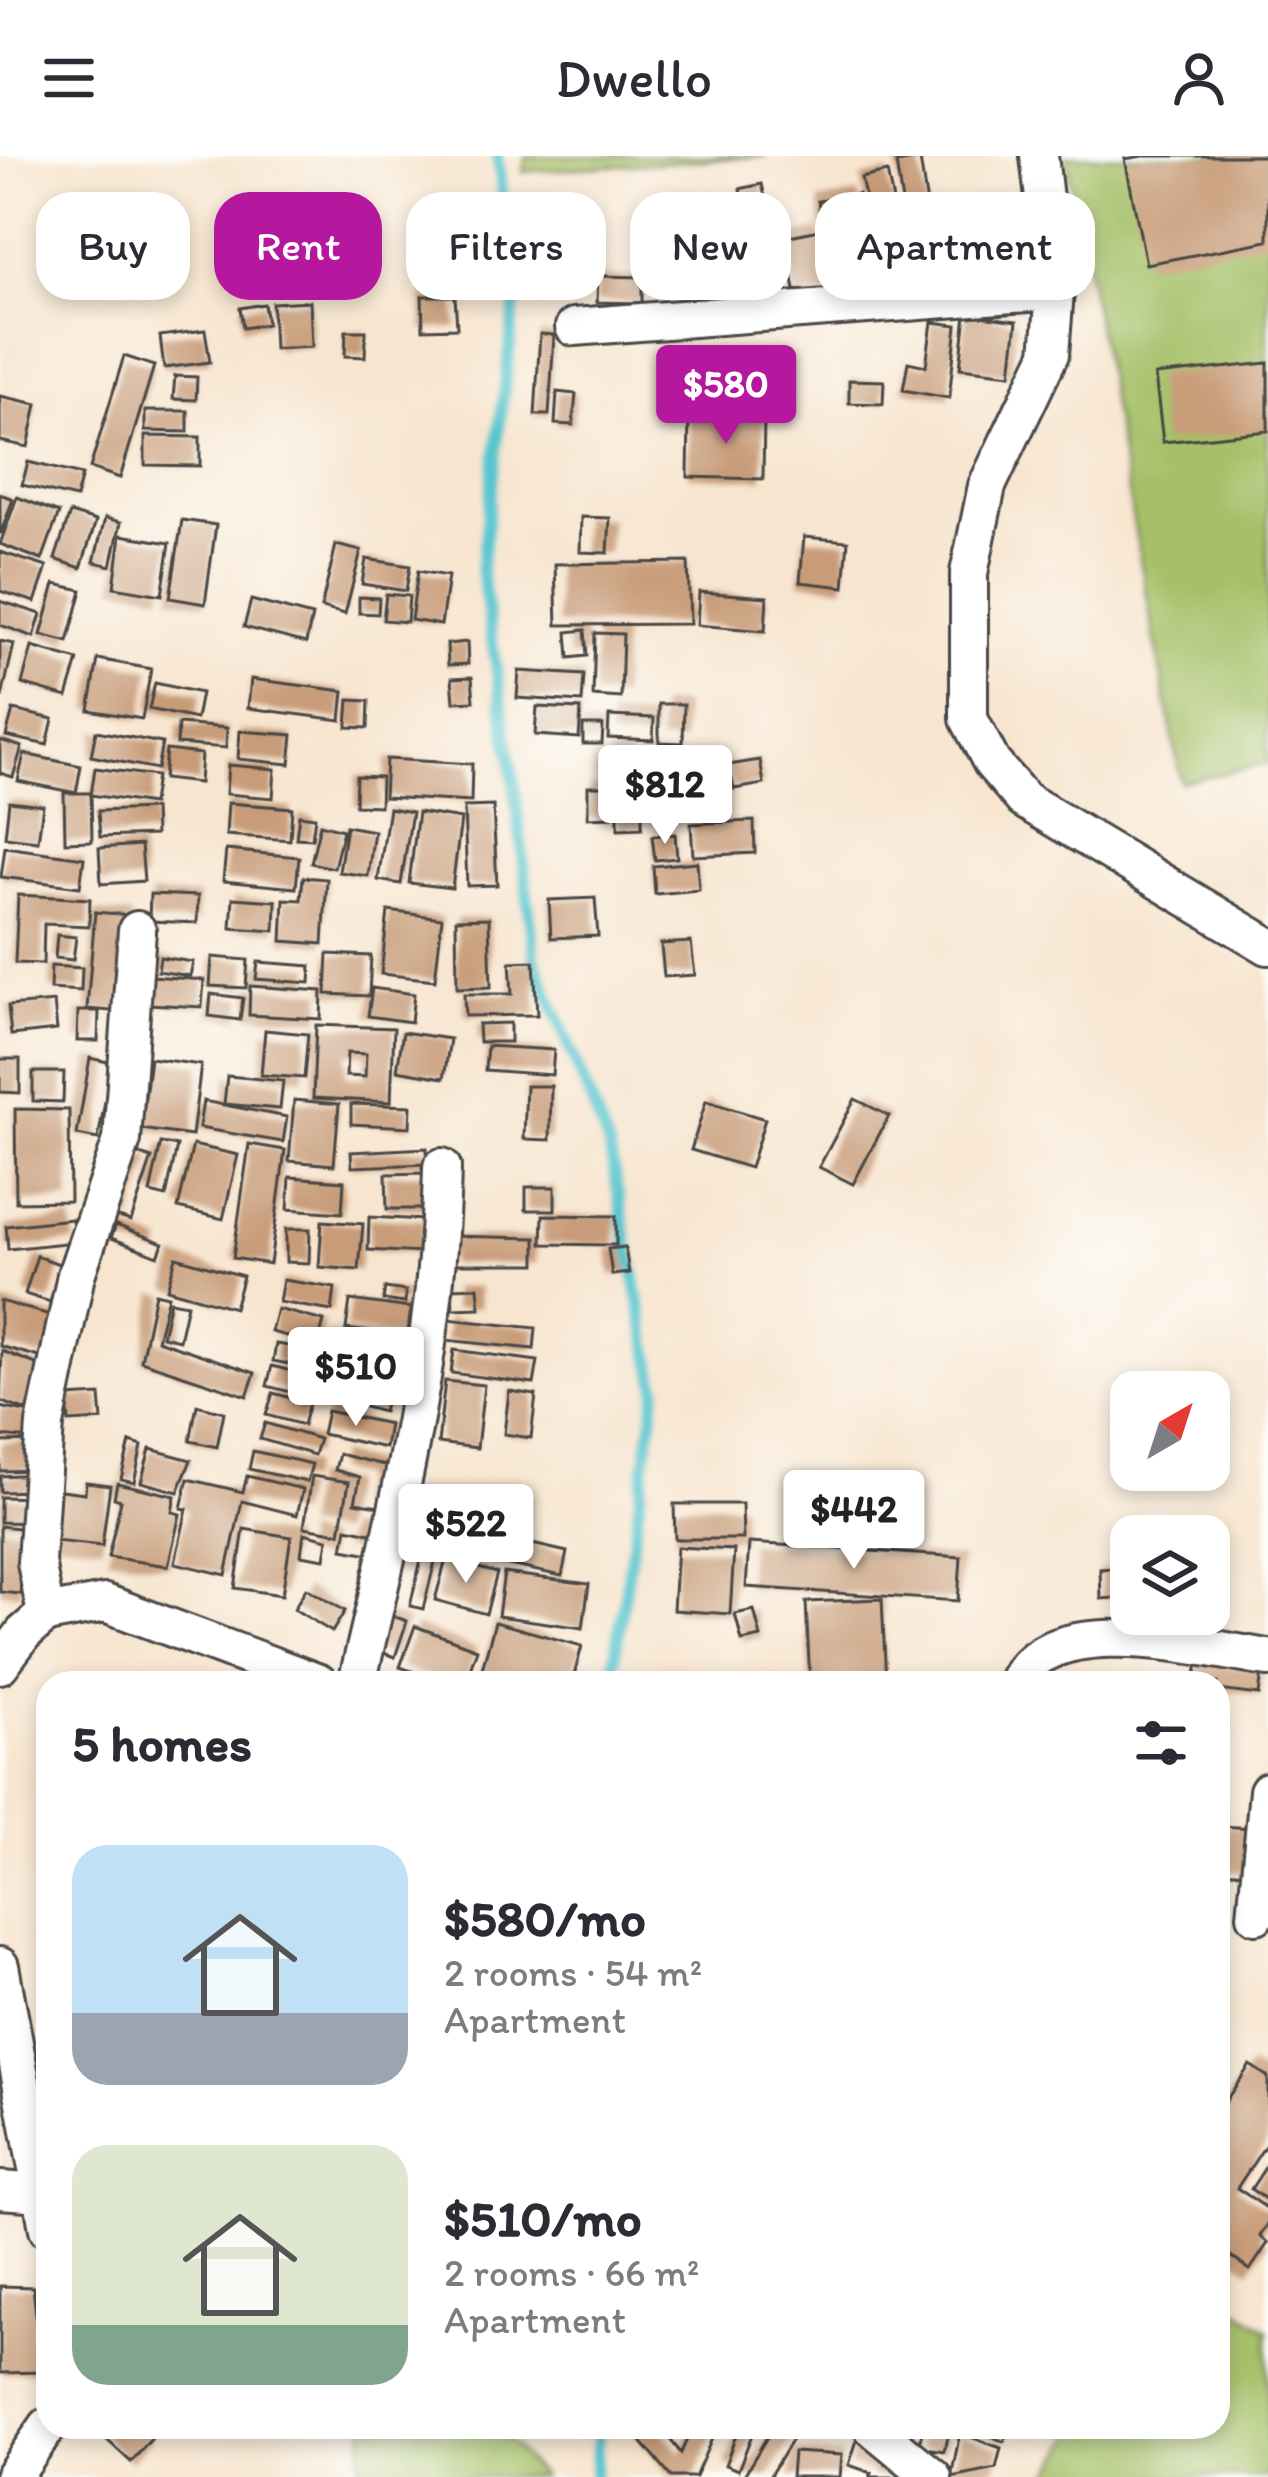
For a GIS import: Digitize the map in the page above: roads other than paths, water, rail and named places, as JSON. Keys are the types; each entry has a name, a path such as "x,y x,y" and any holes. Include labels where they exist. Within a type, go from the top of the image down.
{"street":[{"path":"1039,156 1043,192"},
{"path":"574,327 935,300"},
{"path":"1054,300 1050,355 987,486 970,573 969,718 992,763 1024,800 1268,946"},
{"path":"46,1614 36,1562 45,1424 76,1275 122,1139 136,930"},
{"path":"361,1671 395,1522 434,1309 442,1167"},
{"path":"0,1665 24,1633 46,1614 105,1603 287,1671"},
{"path":"1022,1671 1044,1651 1084,1641 1130,1638 1268,1658"},
{"path":"1256,1915 1268,1791"},
{"path":"0,1966 36,2162"},
{"path":"0,2190 36,2207"},
{"path":"14,2477 39,2439"},
{"path":"887,2439 933,2477"}],"waterway":[{"path":"497,156 517,291 481,569 535,960 609,1147 657,1389 613,1671"},
{"path":"594,2477 598,2439"}]}
